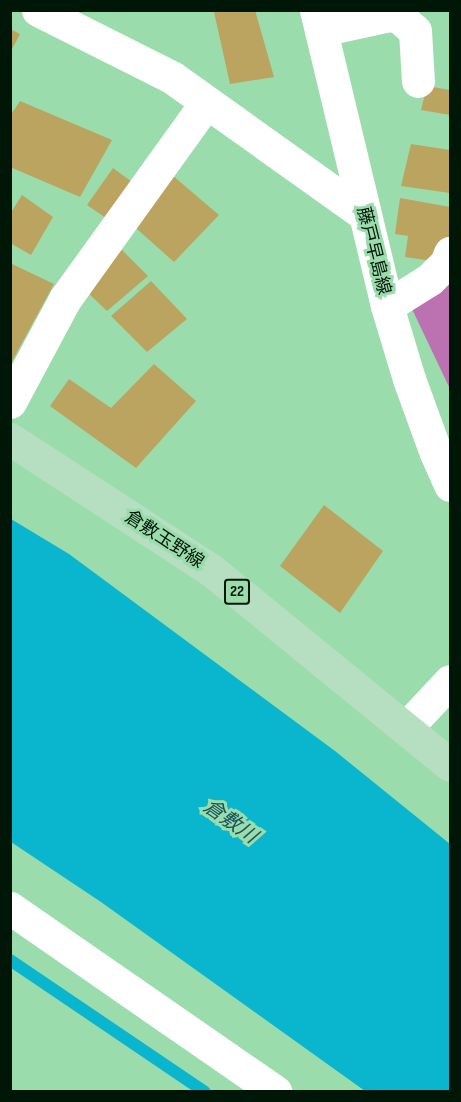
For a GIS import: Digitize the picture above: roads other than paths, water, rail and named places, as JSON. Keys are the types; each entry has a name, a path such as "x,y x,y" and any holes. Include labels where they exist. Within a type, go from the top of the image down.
{"main road":[{"name":"倉敷玉野線","path":"10,439 210,570 450,765"}],"street":[{"path":"38,10 173,78 364,214"},
{"path":"319,20 390,15 399,17 415,31 418,81"},
{"name":"藤戸早島線","path":"319,20 387,306 409,379 450,484"},
{"path":"10,402 65,299 206,103"},
{"path":"387,306 430,279 446,263 450,253"},
{"path":"406,728 450,681"},
{"path":"10,908 276,1092"}],"water":[{"name":"倉敷川","path":"11,519 69,554 335,751 450,844 450,1091 365,1091 101,902 11,842"}],"waterway":[{"path":"10,960 205,1092"}]}
